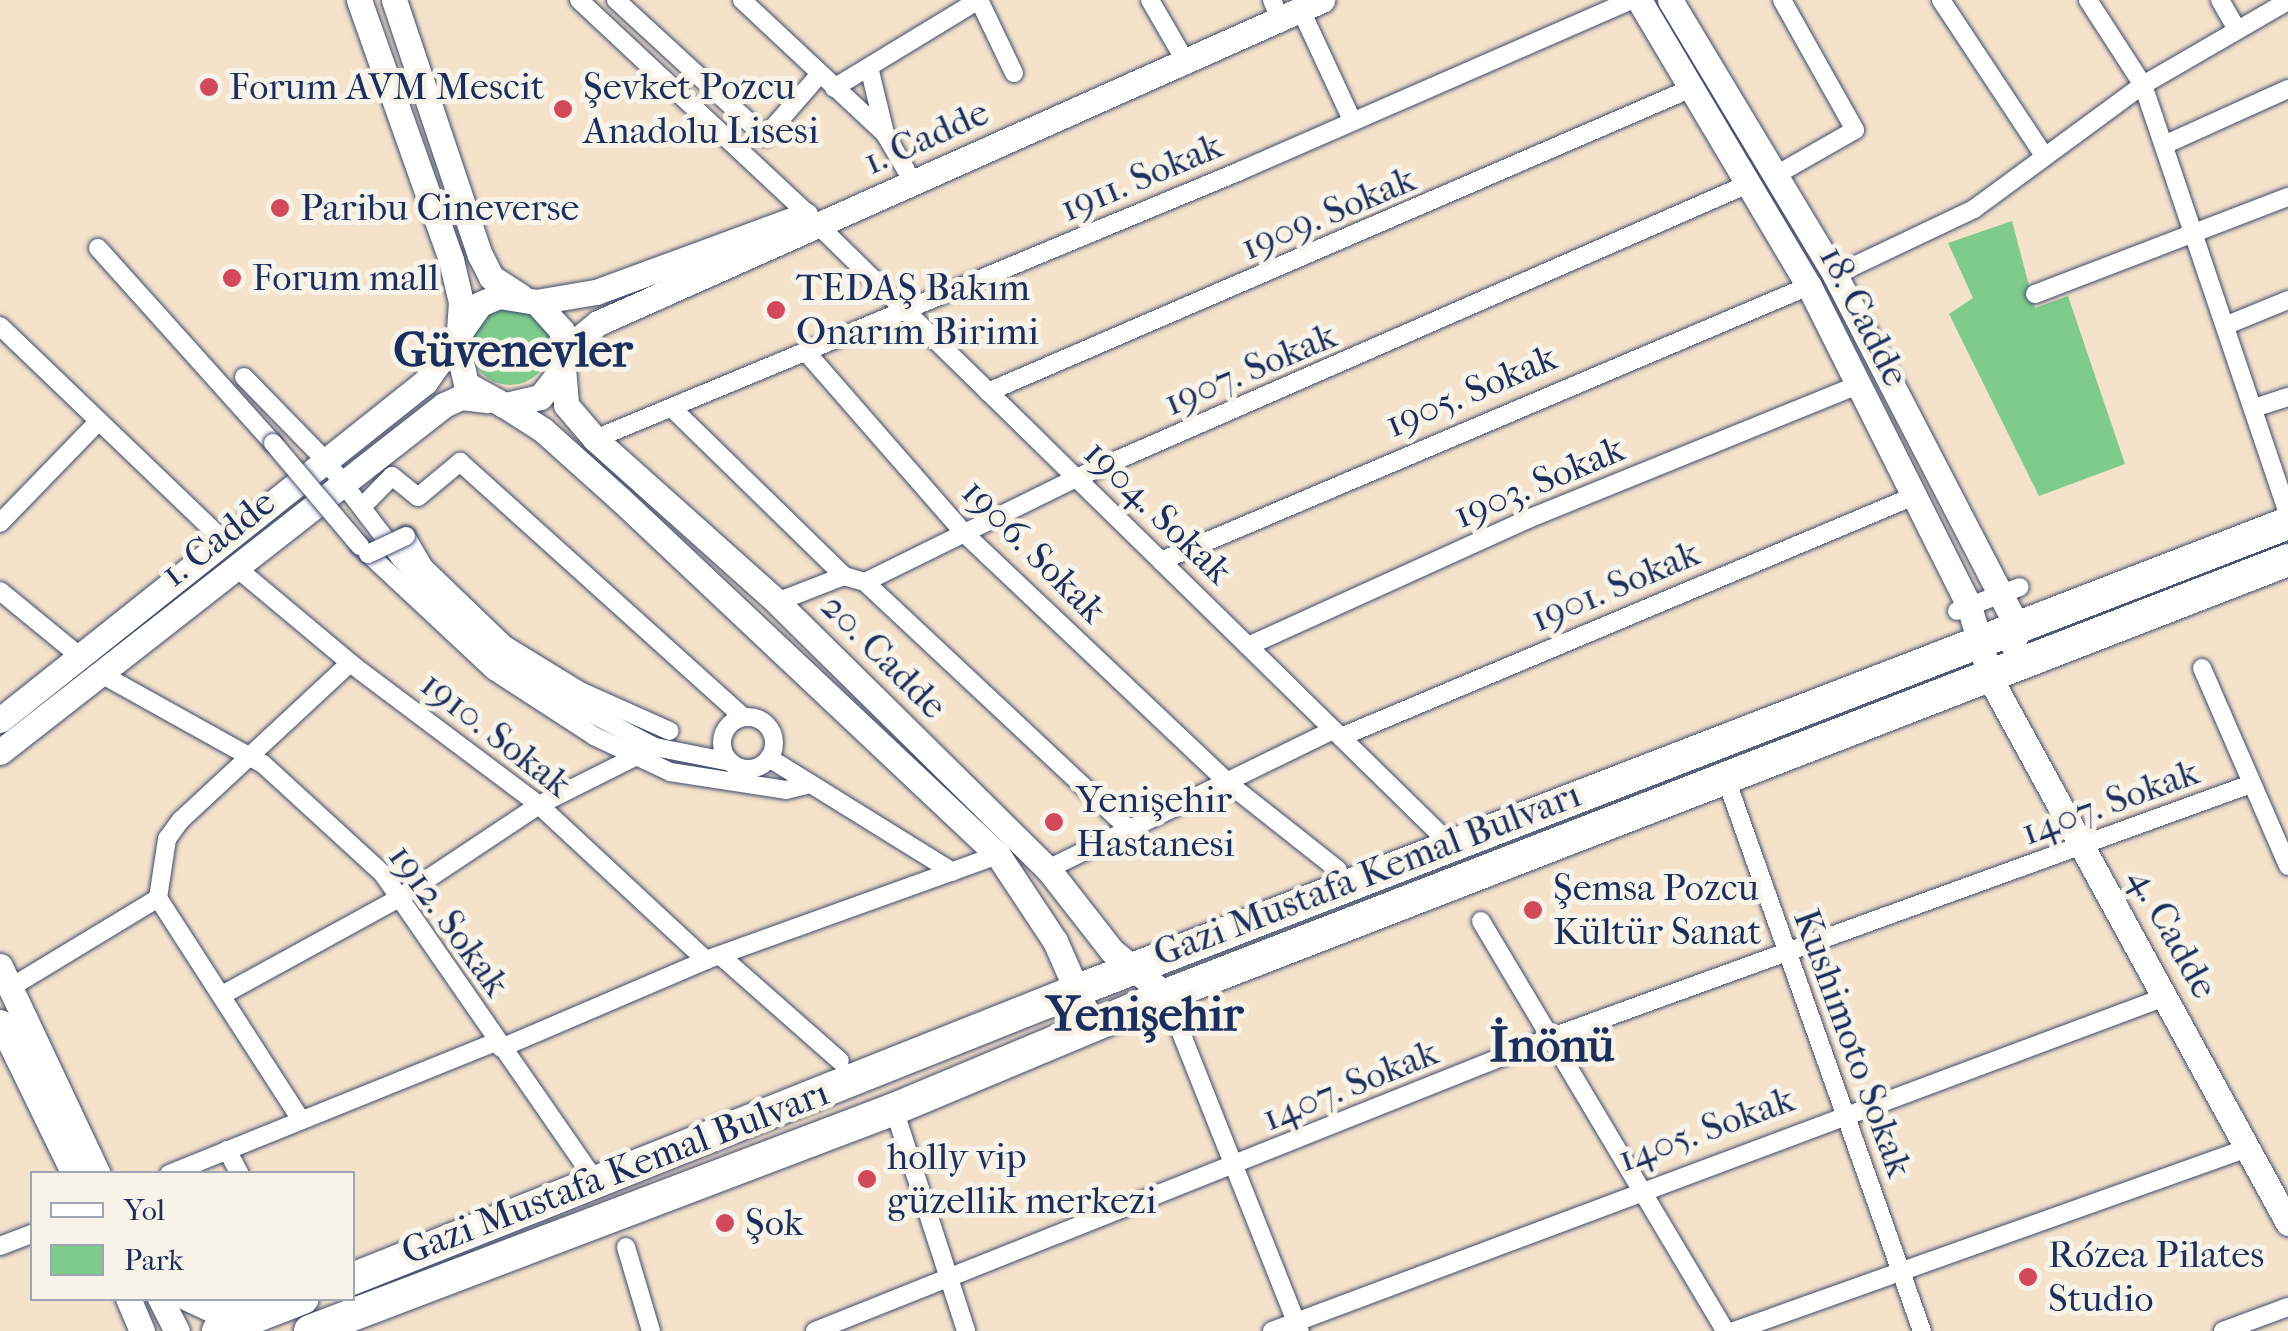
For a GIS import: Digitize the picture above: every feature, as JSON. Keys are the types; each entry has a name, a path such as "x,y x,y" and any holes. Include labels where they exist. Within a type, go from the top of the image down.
{"highway":[{"name":"Gazi Mustafa Kemal Bulvarı","path":"355,1278 1078,990 2288,523"},
{"name":"Gazi Mustafa Kemal Bulvarı","path":"310,1331 894,1110 1166,995 1725,776 1991,680 2288,560"},
{"path":"218,1331 292,1303"}],"street":[{"path":"359,0 451,260 461,302 458,368 495,402 540,397 564,359 552,315 491,277 480,255 394,0"},
{"name":"1904. Sokak","path":"579,0 813,220 1451,845"},
{"path":"616,0 765,137 820,74"},
{"path":"742,0 886,134"},
{"path":"834,88 950,8 979,0 1014,73"},
{"path":"1150,0 1179,50"},
{"name":"1911. Sokak","path":"595,439 907,312 1631,0"},
{"name":"18. Cadde","path":"1639,0 1809,286 1914,496 1963,609 1984,642 1991,680"},
{"name":"18. Cadde","path":"1670,0 1836,275 2010,591 2019,630"},
{"path":"1776,176 1854,130 1782,0"},
{"path":"1942,0 2046,157"},
{"path":"2088,0 2142,85 2288,514"},
{"path":"2220,0 2236,28"},
{"path":"1292,3 1352,120"},
{"name":"1. Cadde","path":"528,299 596,292 813,220 906,170 1292,3"},
{"name":"1. Cadde","path":"564,359 598,323 813,220 1292,3"},
{"path":"1836,275 1974,209 2142,85 2236,28 2286,8"},
{"path":"869,67 886,134 906,170"},
{"name":"1909. Sokak","path":"988,392 1692,88"},
{"path":"2164,145 2288,89"},
{"name":"1907. Sokak","path":"865,582 1076,478 1748,184"},
{"path":"2035,294 2196,235 2288,196"},
{"path":"98,248 364,550 494,671 670,772 786,790 810,784"},
{"name":"1905. Sokak","path":"1160,561 1809,286"},
{"path":"457,337 480,304 528,299"},
{"path":"2226,325 2288,300"},
{"path":"0,326 225,542"},
{"name":"1. Cadde","path":"0,752 225,542 426,382 457,337"},
{"name":"1906. Sokak","path":"807,352 964,534 1228,783 1338,870"},
{"name":"20. Cadde","path":"564,359 566,405 595,439 776,602 1048,868 1132,971 1166,995"},
{"path":"244,377 326,461 422,584 482,645 534,683 655,747 746,768 769,758"},
{"name":"1903. Sokak","path":"1248,646 1528,519 1858,385"},
{"name":"1. Cadde","path":"0,720 54,682 93,667 238,568 355,497 444,405 461,397 495,402"},
{"path":"2254,408 2288,397"},
{"name":"20. Cadde","path":"495,402 543,430 620,499 998,855 1055,941 1092,1025"},
{"path":"674,410 844,576 865,582 1129,828"},
{"path":"0,523 99,421"},
{"path":"355,497 392,476 418,497 460,462 742,717 760,720 772,732 769,758"},
{"name":"1901. Sokak","path":"1048,868 1337,733 1914,496"},
{"path":"364,550 406,536 424,567 505,645 580,691 670,730"},
{"name":"1910. Sokak","path":"238,568 350,663 539,805 714,958 840,1061"},
{"path":"776,602 844,576"},
{"name":"1912. Sokak","path":"0,591 93,667 254,758 326,818 400,898 498,1045 598,1184"},
{"path":"1963,609 2010,591"},
{"path":"1991,680 2019,630"},
{"path":"301,1120 224,994 158,898 167,839 350,663"},
{"path":"2202,668 2288,866"},
{"name":"4. Cadde","path":"1991,680 2248,1148 2279,1184 2288,1223"},
{"path":"0,708 54,682"},
{"path":"730,762 713,740 742,717"},
{"path":"224,994 400,898 539,805 655,747"},
{"path":"769,758 953,872"},
{"name":"Kushimoto Sokak","path":"1725,776 1922,1331"},
{"name":"1407. Sokak","path":"815,1331 951,1281 1552,1038 2251,784"},
{"path":"176,1171 714,958 998,855"},
{"path":"97,1171 4,978 158,898"},
{"path":"1481,921 1643,1187 1724,1331"},
{"path":"1166,995 1298,1326"},
{"name":"1405. Sokak","path":"1272,1331 1298,1326 1643,1187 2166,997"},
{"path":"0,1022 73,1171"},
{"path":"894,1110 966,1331"},
{"path":"1734,1331 2248,1148"},
{"path":"228,1150 238,1171"},
{"path":"0,1246 30,1235"},
{"path":"626,1247 651,1331"},
{"path":"121,1331 125,1301"},
{"path":"127,1301 142,1331"},
{"path":"162,1301 177,1331"},
{"path":"194,1301 211,1309 292,1303"},
{"path":"2222,1331 2288,1307"}],"green space":[{"path":"2012,221 2035,308 2068,296 2125,464 2039,496 1949,314 1973,298 1948,243"},
{"path":"510,305 525,308 538,317 547,330 547,360 538,373 525,382 510,385 495,382 482,373 473,360 470,345 473,330 482,317 495,308"}],"place":[{"name":"Forum AVM Mescit","path":"209,87"},
{"name":"Şevket Pozcu Anadolu Lisesi","path":"563,109"},
{"name":"Paribu Cineverse","path":"280,208"},
{"name":"Forum mall","path":"232,278"},
{"name":"TEDAŞ Bakım Onarım Birimi","path":"776,310"},
{"name":"Yenişehir Hastanesi","path":"1054,822"},
{"name":"Şemsa Pozcu Kültür Sanat","path":"1533,910"},
{"name":"holly vip güzellik merkezi","path":"867,1179"},
{"name":"Şok","path":"725,1223"},
{"name":"Rózea Pilates Studio","path":"2028,1277"}],"district":[{"name":"Güvenevler","path":"513,351"},
{"name":"Yenişehir","path":"1145,1015"},
{"name":"İnönü","path":"1552,1046"}]}
